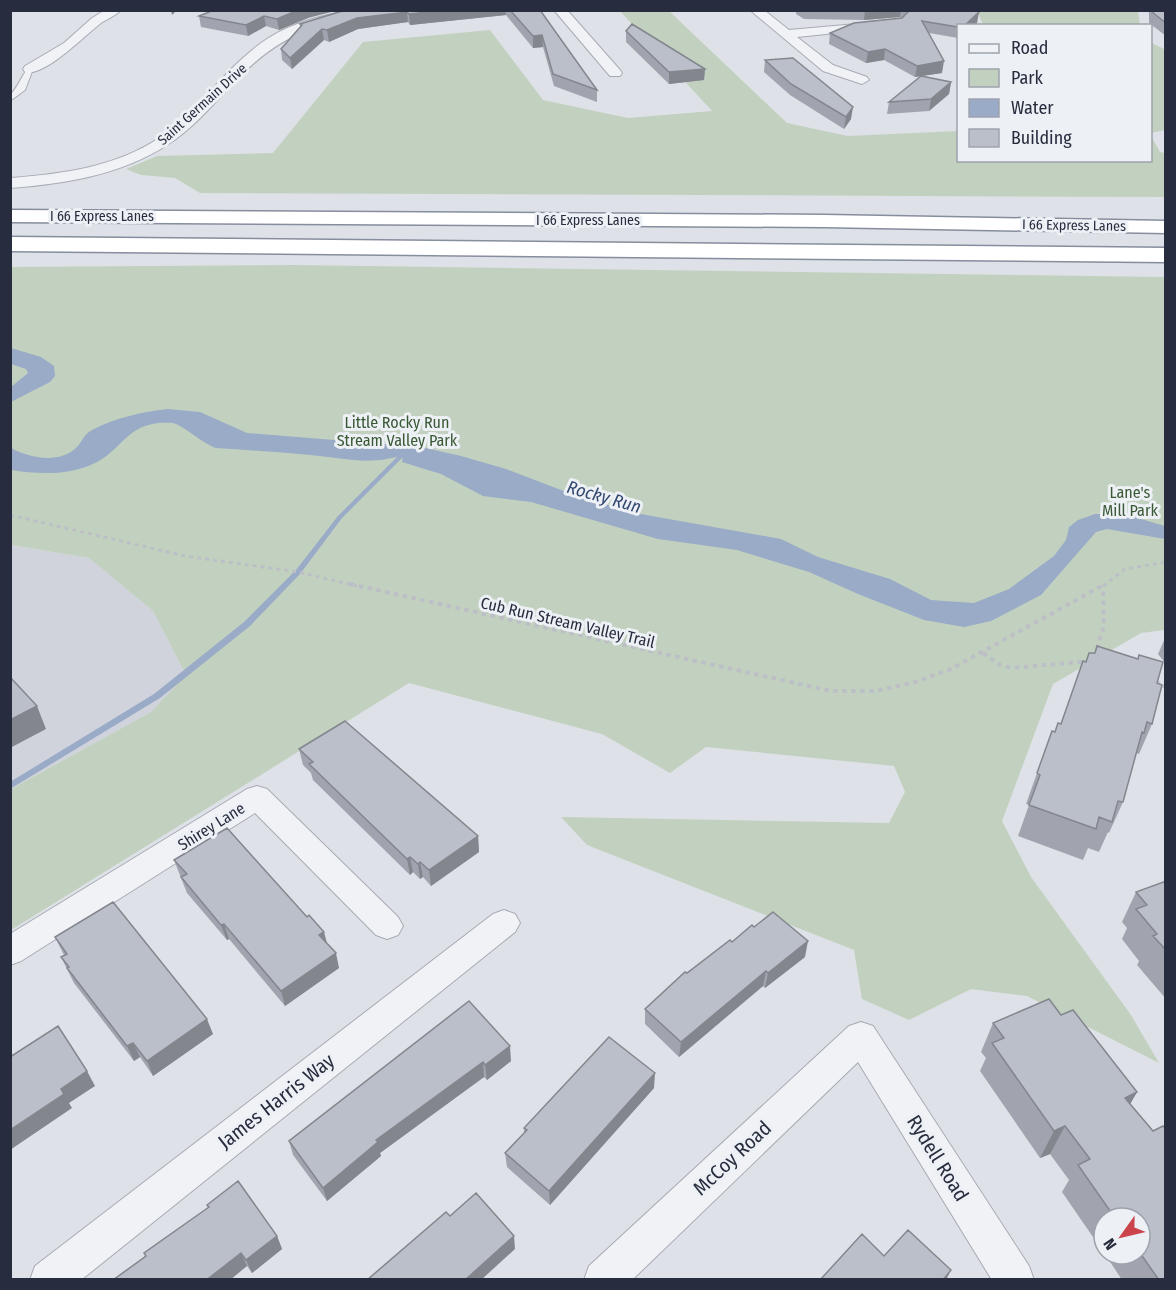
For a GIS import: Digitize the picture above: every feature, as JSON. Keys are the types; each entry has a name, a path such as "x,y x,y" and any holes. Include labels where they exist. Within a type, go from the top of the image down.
{"highway":[{"path":"10,205 990,211 1166,215"},
{"name":"I 66 Express Lanes","path":"10,216 812,221 1166,227"},
{"name":"I 66 Express Lanes","path":"10,232 1059,239 1166,242"},
{"path":"10,244 1166,255"}],"street":[{"path":"30,69 68,46 91,25 115,10"},
{"name":"Saint Germain Drive","path":"10,183 86,172 144,152 171,135 274,41 320,22 386,10"},
{"path":"560,10 615,73"},
{"path":"756,10 828,68 862,80"},
{"path":"786,34 887,24"},
{"name":"Shirey Lane","path":"10,951 257,797 387,926"},
{"name":"James Harris Way","path":"49,1280 504,923"},
{"name":"McCoy Road","path":"603,1280 861,1037"},
{"name":"Rydell Road","path":"861,1037 1015,1280"}],"lane":[{"path":"10,99 22,88 30,69"}],"path":[{"name":"Cub Run Stream Valley Trail","path":"10,515 185,556 298,572 533,627 831,691 876,691 915,682 983,653 1103,586 1125,569 1166,562"},
{"path":"1097,650 1103,637 1106,621 1103,586"},
{"path":"983,653 1002,666 1022,668 1069,661 1097,661"},
{"path":"1146,676 1166,687"}],"shaded area":[{"path":"10,545 89,558 153,611 186,675 151,712 11,789"}],"green space":[{"path":"668,10 787,123 848,136 957,131 957,162 1152,162 1152,138 1160,152 1165,153 1166,197 200,193 175,178 141,175 126,169 157,156 273,153 363,42 490,30 543,100 628,118 712,111 620,11"},
{"path":"963,11 1138,11 1140,24 983,24 979,15"},
{"path":"1152,43 1166,50 1165,130 1152,133"},
{"path":"293,265 1165,277 1165,630 1141,633 1053,684 1002,821 1031,877 1131,1015 1159,1063 1027,996 971,989 909,1020 862,999 854,950 587,845 561,817 889,823 905,792 894,766 706,747 670,773 602,734 409,683 11,930 11,789 151,712 186,675 153,611 89,558 11,545 11,267"}],"water":[{"path":"11,348 41,357 54,366 55,376 50,382 11,402 11,387 28,373 26,369 11,364"},
{"name":"Rocky Run","path":"168,409 200,412 247,433 421,447 461,456 635,513 781,539 818,557 890,579 931,600 974,603 1009,589 1054,556 1066,540 1069,527 1078,520 1095,514 1124,514 1165,526 1165,539 1107,529 1096,532 1041,595 991,621 964,627 924,620 809,572 737,550 658,539 531,502 483,496 441,474 402,462 403,455 368,461 216,448 177,424 158,423 136,431 103,458 83,468 52,473 11,470 11,448 35,457 53,458 69,453 92,430 110,422 128,416"}],"building":[{"path":"214,10 298,10 277,19 264,16 246,25 199,16"},
{"path":"350,10 446,10 357,18 327,30 322,29 290,58 281,49 302,25 300,24"},
{"path":"510,10 540,10 597,90 553,74 542,35 533,36"},
{"path":"974,10 979,12 966,24 957,24 957,27 922,21 944,61 917,66 885,49 868,52 830,33 854,23 902,18 909,11"},
{"path":"1152,10 1166,10 1166,23 1152,12"},
{"path":"632,24 705,69 669,72 626,31"},
{"path":"793,58 853,107 846,117 791,84 765,60"},
{"path":"921,76 951,82 931,99 889,102"},
{"path":"1097,646 1138,659 1139,655 1163,662 1157,683 1162,685 1152,724 1147,722 1144,733 1142,732 1123,802 1118,801 1112,822 1099,817 1096,829 1029,805 1040,775 1037,773 1052,731 1055,732 1058,723 1061,724 1083,661 1086,662 1089,653 1095,653"},
{"path":"10,677 37,706 10,720"},
{"path":"345,721 478,836 429,870 410,857 407,859 309,764 313,762 299,749"},
{"path":"227,828 307,917 309,915 324,932 319,935 336,953 281,991 181,877 187,874 174,860"},
{"path":"1166,881 1166,950 1153,936 1157,934 1136,909 1147,905 1136,892"},
{"path":"113,902 207,1019 147,1061 133,1043 127,1046 67,968 69,967 61,957 67,954 55,937"},
{"path":"773,912 808,941 768,973 766,971 681,1042 645,1009 685,972 687,973 730,940 732,942 752,925 754,927"},
{"path":"1049,999 1061,1015 1073,1010 1137,1092 1125,1098 1153,1131 1163,1126 1166,1129 1166,1280 1159,1280 1149,1266 1152,1266 1152,1206 1107,1206 1078,1165 1090,1159 1065,1126 1054,1131 992,1043 1004,1038 993,1023"},
{"path":"469,1001 510,1046 485,1065 483,1062 376,1140 378,1142 323,1188 289,1141"},
{"path":"58,1026 87,1071 61,1089 64,1094 10,1130 10,1057"},
{"path":"609,1037 655,1073 549,1191 505,1153 527,1130 524,1128"},
{"path":"238,1181 277,1236 246,1260 241,1253 209,1278 210,1280 113,1280 146,1256 144,1253 209,1207 207,1205"},
{"path":"476,1193 514,1236 465,1280 367,1280 446,1212 450,1216"},
{"path":"908,1230 951,1270 943,1280 820,1280 862,1234 884,1256"}],"waterway":[{"path":"10,786 157,696 247,624 298,572 340,517 403,454"}],"park label":[{"name":"Little Rocky Run Stream Valley Park","path":"397,431"},
{"name":"Lane's Mill Park","path":"1130,501"}]}
